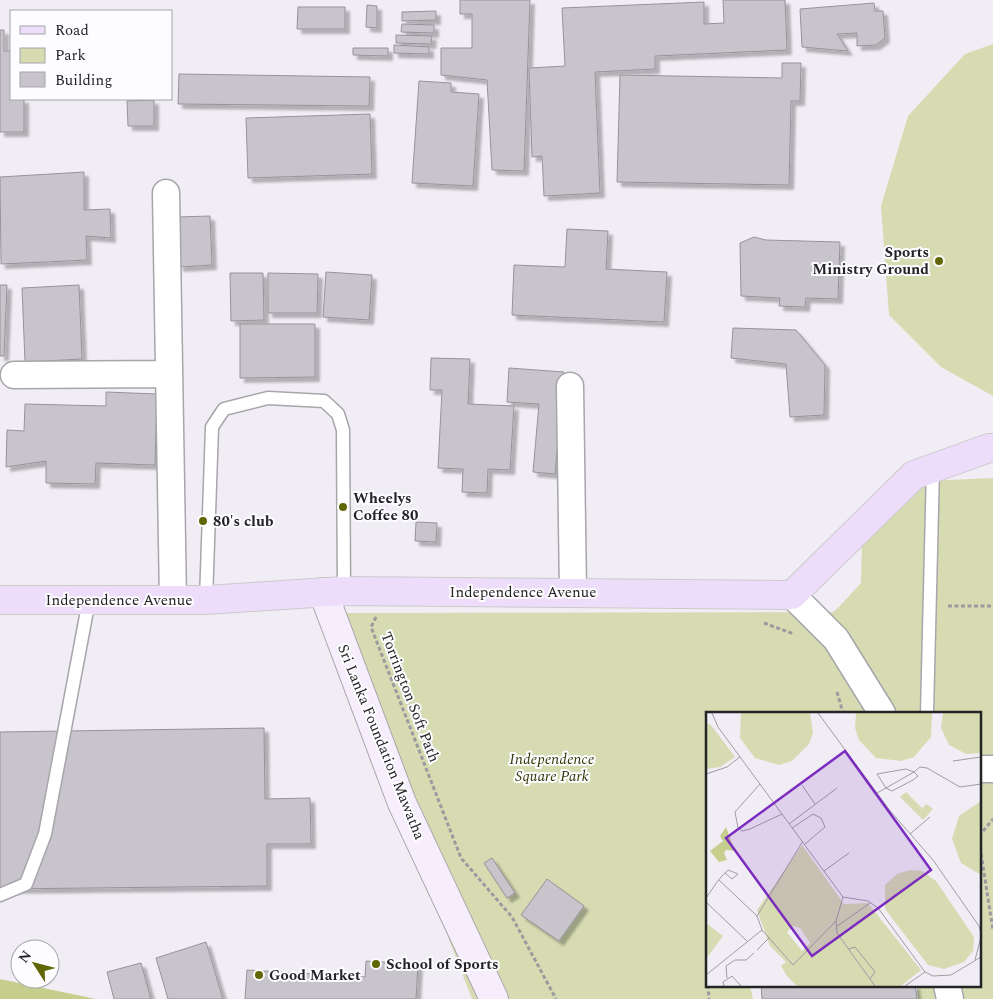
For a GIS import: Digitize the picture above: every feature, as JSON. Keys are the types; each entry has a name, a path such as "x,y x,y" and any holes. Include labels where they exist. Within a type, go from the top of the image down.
{"main road":[{"path":"792,595 914,475 993,448"},
{"name":"Independence Avenue","path":"0,600 206,600 333,592 573,592 792,595"}],"street":[{"path":"166,192 173,600"},
{"path":"14,376 169,374"},
{"path":"570,386 573,592"},
{"name":"Sri Lanka Foundation Mawatha","path":"333,592 402,802 494,999"},
{"path":"792,595 836,639 881,712"},
{"path":"980,769 993,769"},
{"path":"947,986 950,999"}],"lane":[{"path":"206,600 212,427 224,409 268,398 324,401 338,414 344,430 333,592"},
{"path":"927,712 933,468"},
{"path":"0,895 26,884 46,834 89,600"}],"path":[{"path":"929,606 993,606"},
{"name":"Torrington Soft Path","path":"385,617 375,617 371,627 461,858 512,917 556,999"},
{"path":"758,623 766,623 802,637"},
{"path":"835,686 843,712"},
{"path":"980,835 993,819"},
{"path":"980,847 993,930"},
{"path":"708,986 709,999"}],"green space":[{"name":"Sports Ministry Ground","path":"993,44 993,396 941,367 889,315 881,206 908,116 965,54"},
{"name":"Independence Square Park","path":"993,478 993,999 918,999 917,986 980,986 980,712 706,712 706,986 750,986 753,999 472,999 421,867 340,613 833,612 861,583 862,545 927,481"}],"shaded area":[{"path":"0,979 10,981 10,989 48,989 96,999 0,999"}],"building":[{"path":"460,0 530,0 524,171 492,170 487,80 441,75 441,48 472,48 472,14 460,14"},
{"path":"723,0 785,0 787,50 655,56 655,69 595,72 600,193 544,196 542,156 532,157 529,68 565,66 562,8 704,2 704,24 724,23"},
{"path":"874,3 875,11 883,11 885,38 876,45 857,46 857,33 837,34 848,51 802,47 800,9"},
{"path":"367,5 377,6 377,28 366,27"},
{"path":"298,7 345,7 345,29 297,29"},
{"path":"436,11 436,20 402,21 402,12"},
{"path":"402,24 434,25 434,33 401,32"},
{"path":"0,30 4,30 4,51 10,51 10,100 24,100 24,132 0,132"},
{"path":"396,35 432,36 431,44 396,43"},
{"path":"394,45 429,47 429,54 394,53"},
{"path":"353,48 388,48 388,56 353,55"},
{"path":"782,63 801,63 800,101 791,101 789,185 617,182 620,75 782,78"},
{"path":"179,74 370,77 369,106 178,104"},
{"path":"419,81 451,83 451,92 479,94 473,186 412,183"},
{"path":"154,100 154,126 128,126 127,101"},
{"path":"370,114 372,174 248,178 246,118"},
{"path":"84,172 84,210 110,209 111,238 86,236 87,260 1,264 0,177"},
{"path":"210,216 212,265 179,267 177,217"},
{"path":"567,229 608,231 606,269 667,272 664,322 512,315 514,265 565,267"},
{"path":"754,237 766,240 840,242 838,299 806,298 805,307 779,306 780,298 741,296 740,243"},
{"path":"326,272 372,275 369,320 323,317"},
{"path":"230,273 263,273 264,320 231,321"},
{"path":"268,273 318,274 317,313 268,313"},
{"path":"0,285 7,285 4,356 0,356"},
{"path":"79,285 82,359 25,362 22,288"},
{"path":"240,324 315,324 315,377 240,378"},
{"path":"733,328 796,330 825,365 824,415 790,417 786,364 731,358"},
{"path":"431,358 470,359 468,404 514,406 510,470 488,469 487,493 462,492 463,469 438,468 442,390 430,390"},
{"path":"509,368 564,372 555,474 533,472 539,404 507,402"},
{"path":"106,392 157,394 155,465 96,463 95,484 46,483 46,461 6,467 7,430 24,431 25,404 106,406"},
{"path":"416,522 437,523 436,542 415,541"},
{"path":"264,728 265,799 310,798 311,844 267,844 267,886 0,889 0,732"},
{"path":"492,858 515,893 507,898 484,863"},
{"path":"547,879 584,906 559,941 521,915"},
{"path":"206,942 223,999 168,999 156,958"},
{"path":"366,961 418,964 416,999 245,999 247,970 365,977"},
{"path":"141,963 151,999 114,999 107,972"},
{"path":"761,986 915,986 917,999 762,999"}],"place":[{"name":"Sports Ministry Ground","path":"939,261"},
{"name":"Wheelys Coffee 80","path":"343,507"},
{"name":"80's club","path":"203,521"},
{"name":"School of Sports","path":"376,964"},
{"name":"Good Market","path":"259,975"}]}
